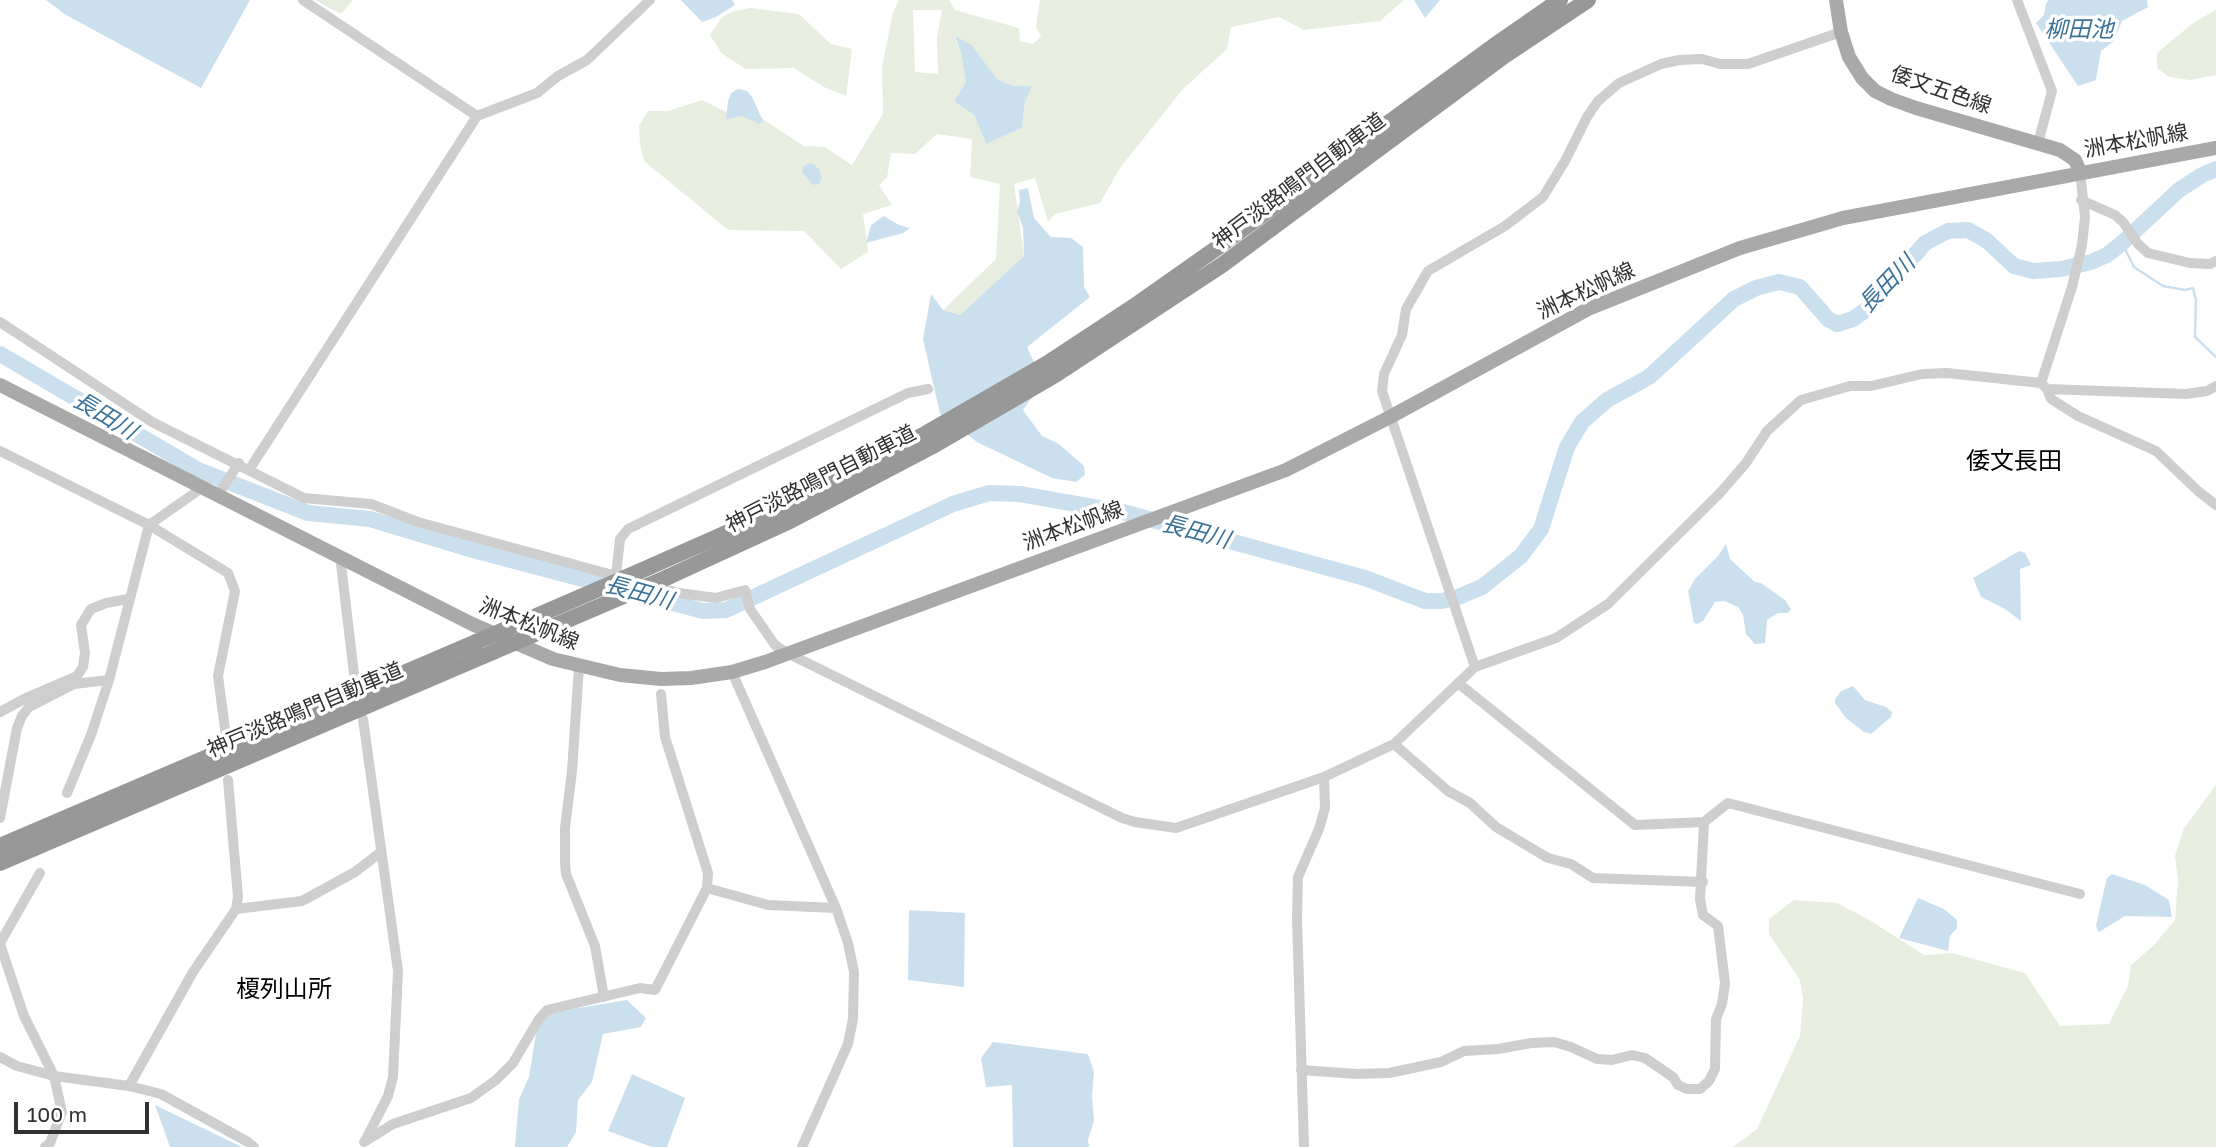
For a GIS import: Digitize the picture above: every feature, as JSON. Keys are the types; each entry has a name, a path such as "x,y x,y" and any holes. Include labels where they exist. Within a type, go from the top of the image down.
{"highway":[{"name":"神戸淡路鳴門自動車道","path":"1051,369 1560,0"},
{"name":"神戸淡路鳴門自動車道","path":"0,863 668,577 790,521 1051,369 1222,265 1504,55 1588,0"},
{"name":"神戸淡路鳴門自動車道","path":"0,846 638,572 928,441"}],"main road":[{"name":"倭文五色線","path":"1836,0 1841,32 1849,57 1862,78 1875,91 1916,108 2060,150 2075,160 2080,173"},
{"name":"洲本松帆線","path":"0,385 472,624 553,659 620,675 661,679 691,678 732,672 787,653 1286,470 1390,417 1588,309 1741,248 1843,218 2216,148"}],"street":[{"path":"303,0 477,116"},
{"path":"249,470 477,116 537,93 558,76 587,60 650,0"},
{"path":"2017,0 2053,91 2038,143"},
{"path":"1475,667 1382,391 1384,374 1402,335 1406,309 1428,271 1505,226 1543,197 1565,162 1587,117 1598,101 1619,83 1636,73 1679,60 1702,59 1734,65 1748,64 1841,32"},
{"path":"2080,173 2085,217 2082,245 2044,386 2051,399 2078,416 2156,451 2216,505"},
{"path":"2081,200 2115,215 2148,253 2190,263 2210,264 2216,261"},
{"path":"0,322 152,422 239,463 304,498 371,504 418,522 679,593 716,598 745,590 750,608 775,645 787,653 1135,822 1176,828 1324,777 1394,744 1475,667 1556,638 1608,604 1720,494 1746,463 1767,430 1801,400 1850,387 1871,386 1922,374 1947,373 2044,386 2186,394 2207,391 2216,386"},
{"path":"616,576 620,539 628,529 908,393 928,388"},
{"path":"0,450 149,526 228,573 235,591 218,676 226,736"},
{"path":"217,496 239,463"},
{"path":"67,793 91,735 109,680 149,526 198,487"},
{"path":"340,556 355,682"},
{"path":"0,712 77,676 83,667 85,653 81,625 91,609 128,599"},
{"path":"579,667 574,752 565,828 565,862 566,874 595,946 604,997"},
{"path":"732,672 836,908 854,972 853,1019 848,1044 802,1147"},
{"path":"0,818 17,728 29,707 74,684 109,680"},
{"path":"1458,683 1635,825 1704,822 1728,803 2080,894"},
{"path":"363,1144 393,1125 471,1098 496,1080 513,1063 547,1010 640,988 655,989 707,888 708,873 665,737 661,694"},
{"path":"363,719 398,971 393,1077 388,1096 363,1144"},
{"path":"1394,744 1448,791 1471,803 1496,827 1549,858 1571,864 1593,878 1703,882"},
{"path":"1304,1147 1298,877 1325,808 1324,777"},
{"path":"129,1086 193,972 236,909 238,897 228,779"},
{"path":"1301,1070 1389,1073 1418,1069 1464,1051 1554,1042 1597,1059 1612,1060 1632,1055 1645,1058 1673,1077 1678,1085 1687,1089 1700,1089 1709,1081 1715,1069 1716,1019 1722,1004 1725,983 1718,926 1703,915 1700,899 1703,882 1704,822"},
{"path":"236,909 302,901 355,872 382,852"},
{"path":"40,873 0,944 24,1016 54,1076 62,1112 46,1147"},
{"path":"707,888 768,905 836,908"},
{"path":"0,1057 17,1066 54,1076 129,1086 161,1094 254,1147"}],"green space":[{"path":"315,0 353,0 341,14"},
{"path":"899,0 949,0 955,10 1019,28 1020,41 1033,44 1041,36 1036,27 1040,0 1404,0 1380,21 1304,30 1279,17 1231,27 1227,49 1183,89 1120,168 1100,203 1055,214 1048,222 1035,178 1014,184 1024,256 960,315 943,310 996,259 1000,184 970,177 972,139 937,134 915,154 891,153 887,178 879,185 892,205 863,214 868,252 841,269 804,231 728,230 644,161 640,144 639,126 648,111 668,111 702,100 732,115 755,114 804,146 825,147 852,165 883,114 882,67 893,12","holes":["913,10 942,10 937,37 938,74 915,72","955,37 972,45 997,79 1013,86 1025,102 1022,128 986,144 974,115 954,101 966,82"]},
{"path":"751,8 799,14 831,44 852,49 846,96 824,87 794,68 746,69 722,54 710,35 722,17 734,11"},
{"path":"2216,10 2216,75 2190,80 2169,77 2157,68 2157,53 2193,23"},
{"path":"2216,785 2216,1147 1733,1147 1757,1129 1800,1036 1803,999 1800,980 1769,934 1769,919 1794,900 1837,903 1924,955 1952,953 2025,973 2060,1026 2109,1024 2128,986 2131,965 2153,946 2175,920 2178,880 2175,856 2184,828"}],"water":[{"path":"46,0 250,0 201,88 66,15"},
{"path":"681,0 732,0 735,5 702,22"},
{"path":"1414,0 1440,0 1425,18"},
{"name":"柳田池","path":"2049,0 2147,0 2148,7 2122,21 2114,41 2101,51 2096,80 2078,86 2036,23 2044,15"},
{"path":"955,36 972,45 997,79 1013,86 1032,86 1025,102 1022,128 986,144 974,115 954,101 966,82"},
{"path":"738,89 747,91 752,97 763,121 760,124 742,116 726,119 731,93"},
{"path":"814,164 819,170 822,178 819,184 813,185 802,172 803,166"},
{"path":"1028,188 1034,218 1051,237 1071,238 1083,247 1084,287 1090,297 1027,347 1039,373 1035,393 1023,410 1042,436 1059,444 1084,466 1085,475 1076,482 1052,478 977,442 940,414 923,339 931,294 943,310 960,315 1024,256 1023,228 1017,211 1020,202 1019,190"},
{"path":"884,216 910,228 903,233 866,243 871,225"},
{"path":"1726,544 1730,559 1755,582 1761,583 1785,600 1791,609 1788,613 1778,613 1767,620 1765,643 1755,644 1746,634 1743,615 1738,607 1724,601 1715,602 1703,621 1694,623 1688,591 1695,579"},
{"path":"2019,551 2025,553 2031,565 2020,569 2021,621 1981,597 1973,578"},
{"path":"1853,686 1865,700 1886,707 1892,712 1891,717 1871,734 1846,718 1835,703 1841,691"},
{"path":"2112,874 2145,885 2169,900 2172,917 2125,916 2099,932 2096,926 2104,890 2107,878"},
{"path":"1918,898 1944,909 1957,920 1957,928 1950,936 1948,951 1899,938"},
{"path":"909,910 965,913 964,987 908,980"},
{"path":"627,1000 646,1018 641,1027 603,1034 592,1082 578,1100 576,1132 567,1147 515,1147 519,1099 529,1077 542,1014"},
{"path":"993,1042 1088,1054 1094,1072 1094,1121 1088,1140 1089,1147 1013,1147 1012,1085 986,1087 981,1058"},
{"path":"632,1074 685,1098 667,1147 652,1147 608,1131"},
{"path":"155,1105 242,1147 170,1147"}],"waterway":[{"name":"長田川","path":"0,354 198,470 308,513 370,519 473,550 703,611 726,610 953,504 989,493 1020,494 1127,513 1365,578 1425,601 1442,601 1482,587 1521,556 1541,529 1567,447 1582,422 1607,400 1649,377 1734,299 1756,288 1779,282 1800,287 1828,319 1837,324 1853,319 1870,307 1925,243 1948,231 1968,230 1986,240 2014,266 2033,271 2061,269 2091,262 2107,255 2122,243 2179,190 2216,169"},
{"path":"2122,243 2134,267 2163,286 2185,290 2193,288 2196,300 2195,337 2216,357"}],"district":[{"name":"倭文長田","path":"2014,461"},
{"name":"榎列山所","path":"284,989"}]}
